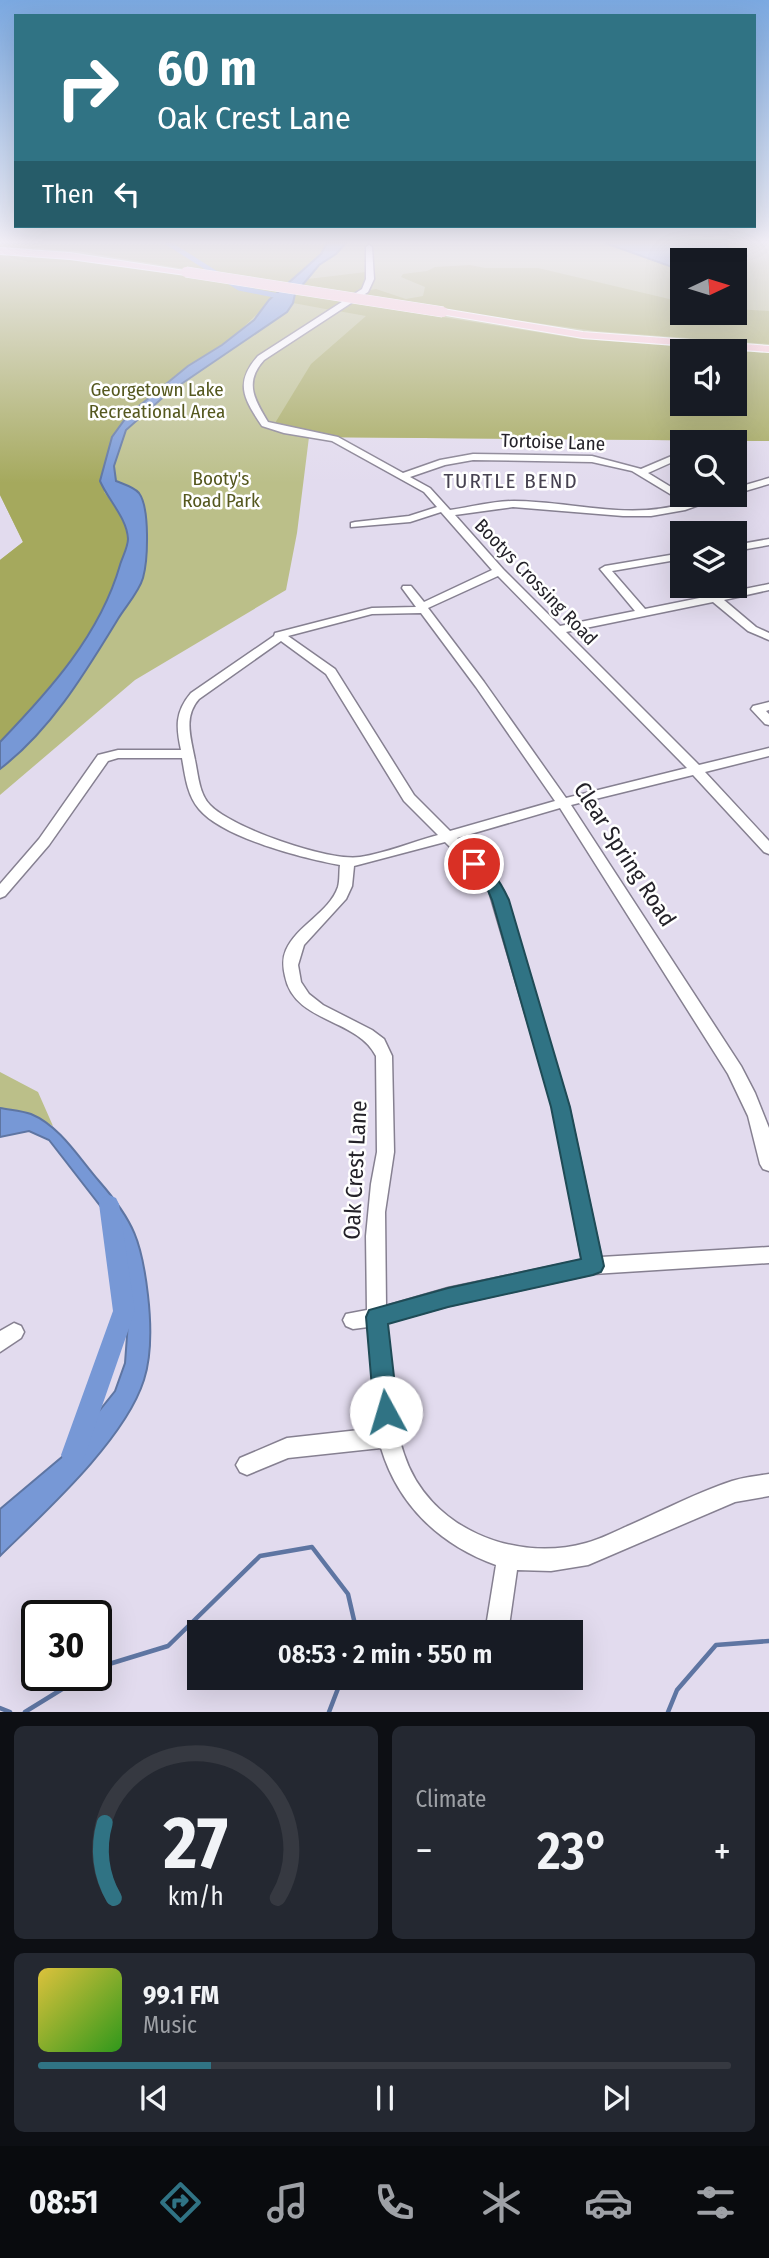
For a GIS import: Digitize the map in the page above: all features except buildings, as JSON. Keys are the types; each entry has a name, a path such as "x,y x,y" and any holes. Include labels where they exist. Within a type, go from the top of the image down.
{"main road":[{"path":"506,323 583,335 769,349"}],"street":[{"name":"Bootys Crossing Road","path":"315,323 261,358 250,370 247,382 259,417 268,426 331,437 427,490 499,571 697,771 769,849"},
{"name":"Tortoise Lane","path":"403,476 443,462 473,457 592,459 612,462 641,472 670,490"},
{"path":"641,472 670,460"},
{"path":"747,487 769,481"},
{"path":"355,525 410,519 445,510 524,504 640,513 682,507"},
{"path":"747,546 769,542"},
{"path":"638,614 605,569 670,558"},
{"path":"499,571 423,608 359,613 296,628 279,635 189,702 182,719 199,800 222,822 240,831 347,863 368,861 565,802 769,752"},
{"path":"747,591 769,587"},
{"name":"Clear Spring Road","path":"407,588 565,802 731,1065 758,1121 769,1164"},
{"path":"560,634 617,624 638,614 662,613 715,598 752,629 769,637"},
{"path":"279,635 331,672 397,782 487,876 500,900 561,1107 593,1266"},
{"path":"769,706 757,709 769,721"},
{"path":"0,893 44,842 103,758 118,754 188,754"},
{"name":"Oak Crest Lane","path":"347,863 346,884 340,897 299,940 293,950 290,968 295,986 304,999 374,1040 384,1054 386,1150 379,1186 375,1272 389,1437 407,1483 422,1505 461,1538 508,1559"},
{"path":"353,1320 377,1317 448,1297 593,1266 769,1255"},
{"path":"247,1465 287,1448 389,1437"},
{"path":"498,1620 508,1559 564,1559 588,1554 733,1491 769,1485"}],"green space":[{"name":"Georgetown Lake Recreational Area","path":"0,323 670,323 670,326 747,326 747,323 769,323 769,441 747,441 747,430 670,430 670,440 309,437 297,533 286,590 135,680 0,795 0,560 23,542 0,495"},
{"path":"0,323 248,323 230,340 188,366 128,415 104,492 123,521 128,540 111,591 86,639 70,661 0,742 0,560 23,542 0,495"},
{"path":"358,323 479,323 580,339 670,346 670,416 747,416 747,351 769,353 769,441 747,441 747,430 670,430 670,440 309,437 272,428 311,364"},
{"path":"537,323 747,326 747,323 769,323 769,344 747,342 747,339 702,339 595,331"},
{"path":"0,1072 38,1092 53,1126 30,1114 0,1108"}],"water":[{"path":"250,323 271,323 168,393 126,430 114,466 116,481 131,487 143,500 147,547 141,583 66,700 35,737 0,769 0,742 37,703 71,661 100,615 126,549 127,531 100,481 112,437 128,415 188,366"},
{"path":"0,1108 31,1114 51,1126 121,1208 134,1233 143,1260 148,1295 150,1349 144,1380 120,1427 82,1474 0,1556 0,1509 63,1456 115,1391 125,1363 128,1282 119,1235 101,1207 49,1140 29,1131 0,1137"}],"waterway":[{"path":"73,1455 124,1311 109,1204"},
{"path":"195,1620 260,1556 312,1547 348,1594 354,1620"},
{"path":"112,1663 168,1646 187,1627"},
{"path":"668,1712 677,1690 716,1645 769,1641"},
{"path":"329,1712 337,1690"},
{"path":"25,1712 59,1691"},
{"path":"0,1708 10,1712"}],"district":[{"name":"TURTLE BEND","path":"511,481"}],"route":[{"path":"386,1412 377,1317 448,1297 593,1266 561,1107 500,900 494,885 474,864"}],"park label":[{"name":"Booty's Road Park","path":"221,489"}]}
